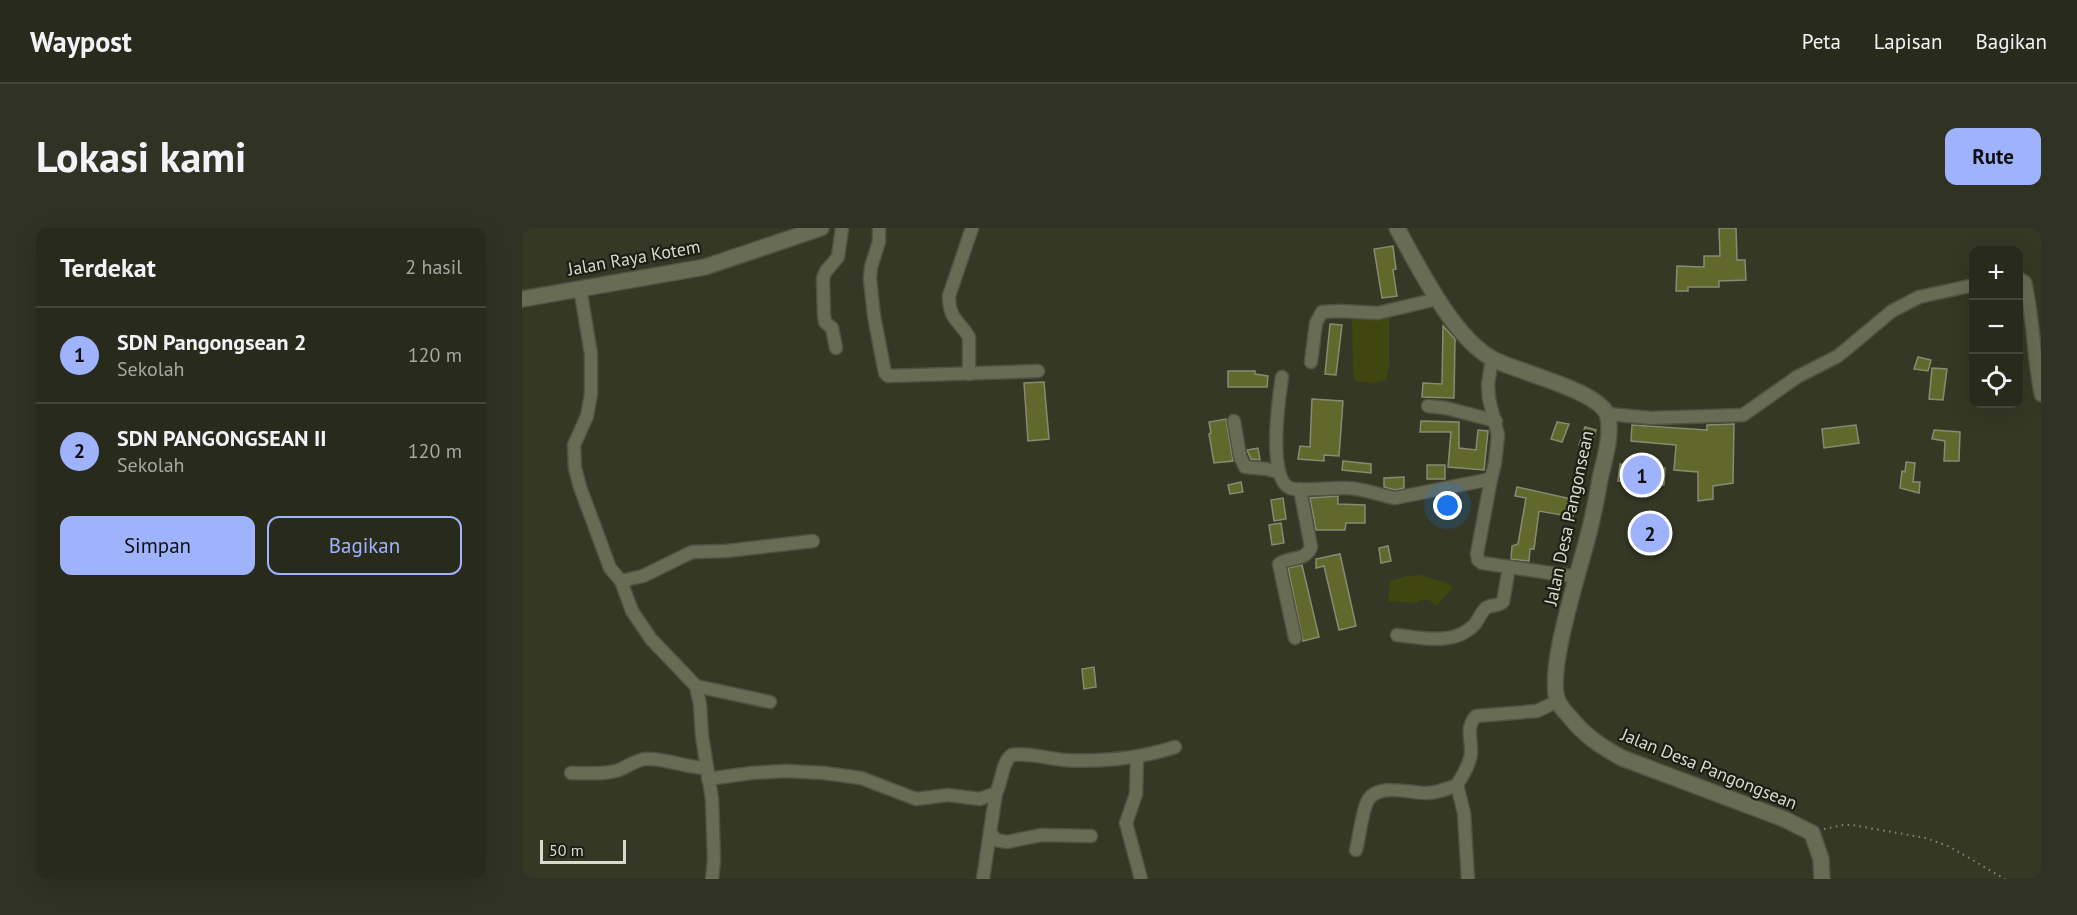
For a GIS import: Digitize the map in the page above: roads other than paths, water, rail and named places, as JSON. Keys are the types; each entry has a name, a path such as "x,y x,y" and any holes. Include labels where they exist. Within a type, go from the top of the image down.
{"street":[{"name":"Jalan Raya Kotem","path":"522,299 705,267 821,228"},
{"path":"836,348 832,328 825,322 823,278 838,257 842,228"},
{"path":"879,228 879,242 871,267 870,279 874,316 885,373 891,377 1038,371"},
{"path":"969,374 969,337 953,318 949,308 950,297 972,228"},
{"name":"Jalan Desa Pangonsean","path":"1397,228 1437,299 1465,335 1483,353 1492,359 1577,390 1588,396 1608,414 1609,435 1556,670 1555,685 1558,701"},
{"path":"2023,281 2028,296 2041,395"},
{"path":"1608,414 1651,418 1743,415 1797,376 1838,356 1892,311 1919,297 1969,286"},
{"path":"580,288 592,377 590,406 574,445 575,468 610,568 621,581 632,611 640,625 696,686 712,799 714,860 712,879"},
{"path":"1311,362 1316,323 1322,312 1339,310 1378,313 1437,299"},
{"path":"1492,359 1488,384 1489,399 1496,421 1497,448 1477,554 1478,560 1482,563 1578,577"},
{"path":"1282,377 1277,414 1278,472 1283,483 1290,488 1371,490 1395,498 1491,479"},
{"path":"1428,406 1446,408 1496,421"},
{"path":"1234,421 1240,456 1245,467 1278,472"},
{"path":"1295,638 1279,564 1310,552 1300,489"},
{"path":"621,581 643,576 692,552 726,551 813,541"},
{"path":"1397,634 1437,640 1464,633 1476,624 1484,609 1503,603 1509,567"},
{"path":"696,686 770,702"},
{"path":"1468,879 1464,813 1457,784 1471,753 1469,727 1476,716 1537,711 1558,701"},
{"name":"Jalan Desa Pangongsean","path":"1558,701 1582,733 1622,758 1784,819 1812,833 1821,859 1822,879"},
{"path":"983,879 996,794 1001,785 1005,761 1012,754 1085,760 1137,758 1175,747"},
{"path":"1137,758 1136,794 1126,823 1142,879"},
{"path":"572,773 619,770 637,760 658,759 707,774 795,771 861,778 916,799 948,795 980,799 996,794"},
{"path":"1356,850 1366,807 1369,799 1375,794 1392,791 1428,793 1457,784"},
{"path":"990,832 996,840 1007,842 1041,835 1091,836"}],"place":[{"name":"SDN Pangongsean 2","path":"1642,475"},
{"name":"SDN PANGONGSEAN II","path":"1650,533"}]}
